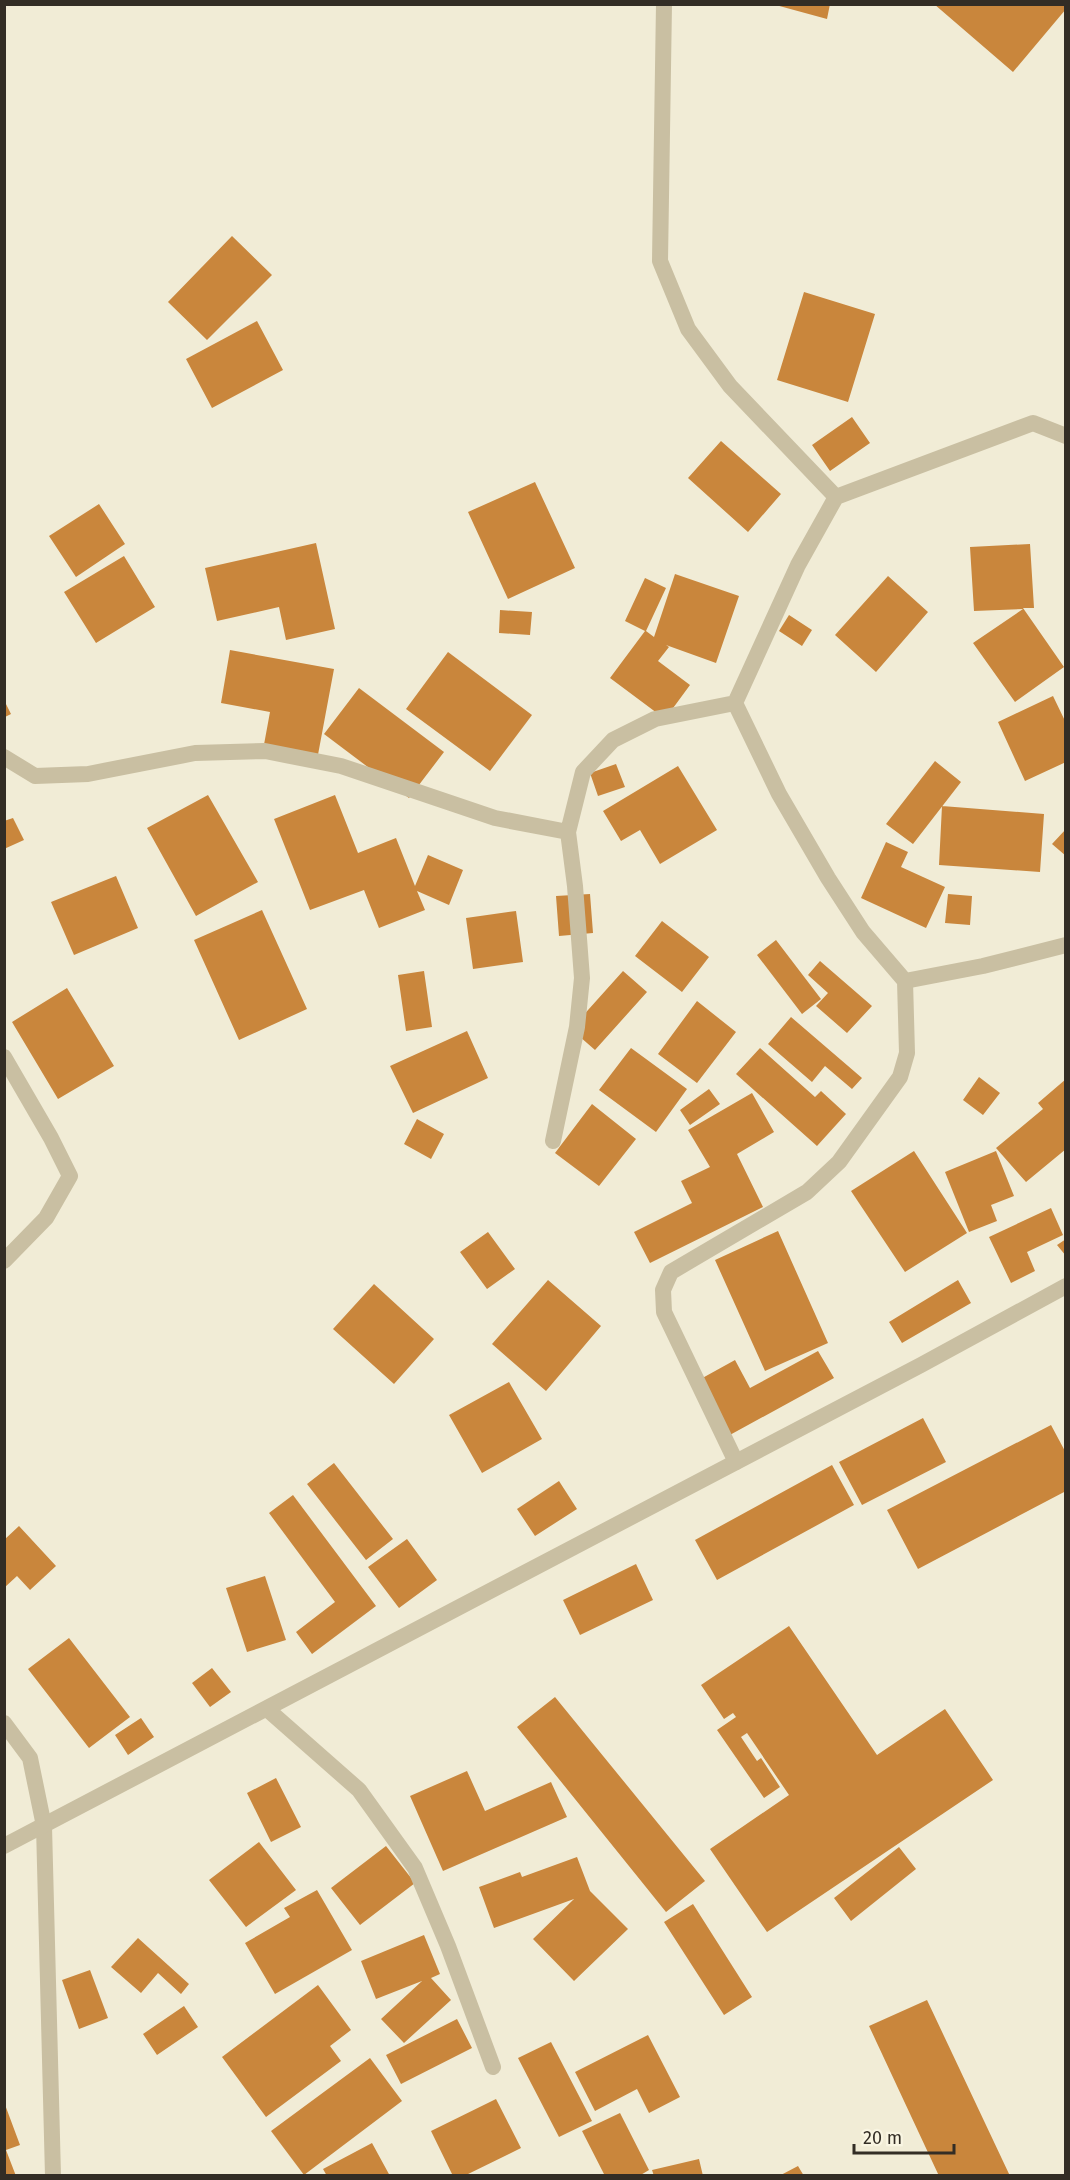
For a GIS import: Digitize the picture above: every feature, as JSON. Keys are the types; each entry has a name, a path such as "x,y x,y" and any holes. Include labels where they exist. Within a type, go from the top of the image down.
{"street":[{"path":"664,4 660,261 688,329 730,386 836,497"},
{"path":"735,703 798,565 836,497 1033,423 1065,436"},
{"path":"552,1141 577,1027 582,978 575,886 568,832 583,772 613,740 655,719 735,703"},
{"path":"735,703 779,794 828,878 863,932 905,981 907,1053 900,1077 839,1162 807,1192 671,1272 663,1290 664,1312 736,1462"},
{"path":"4,758 34,776 88,774 195,753 265,751 341,766 495,818 568,832"},
{"path":"905,981 983,966 1065,945"},
{"path":"4,1057 51,1138 70,1176 46,1218 4,1261"},
{"path":"4,1846 736,1462 1065,1286"},
{"path":"267,1709 359,1790 415,1868 448,1946 493,2067"},
{"path":"4,1723 30,1758 44,1826 53,2175"}],"building":[{"path":"772,4 830,4 827,19"},
{"path":"934,4 1066,4 1066,9 1013,72"},
{"path":"232,236 272,275 207,340 168,302"},
{"path":"804,292 875,314 848,402 777,380"},
{"path":"257,321 283,370 212,408 186,359"},
{"path":"852,417 870,443 830,471 812,445"},
{"path":"721,441 781,494 748,532 688,478"},
{"path":"535,482 575,568 508,599 468,512"},
{"path":"99,504 125,544 76,577 49,536"},
{"path":"316,543 335,629 286,640 279,607 217,621 205,568"},
{"path":"1030,544 1034,608 1023,608 1064,667 1015,702 973,643 1023,609 974,611 970,547"},
{"path":"124,556 155,607 96,643 64,592"},
{"path":"675,574 739,596 716,663 666,645 669,647 658,661 690,685 665,719 610,678 645,631 625,621 645,578 666,588 646,631 654,637"},
{"path":"888,576 928,612 876,672 835,635"},
{"path":"500,610 532,612 530,635 499,633"},
{"path":"789,615 812,630 802,646 779,631"},
{"path":"230,650 334,669 317,760 263,750 270,712 221,703"},
{"path":"448,652 532,715 490,771 406,709"},
{"path":"359,688 444,752 409,798 324,734"},
{"path":"1053,696 1066,723 1066,762 1025,781 998,722"},
{"path":"5,702 11,714 5,717"},
{"path":"935,761 961,782 913,844 886,824"},
{"path":"616,764 625,787 598,796 590,773"},
{"path":"678,766 717,830 660,864 640,830 621,841 603,811"},
{"path":"208,795 258,882 196,916 147,828"},
{"path":"335,795 358,853 396,838 415,886 428,855 463,870 449,905 417,891 425,910 379,928 364,890 310,910 274,819"},
{"path":"942,806 1044,814 1040,872 939,865"},
{"path":"13,818 24,840 4,849 4,821"},
{"path":"1066,829 1066,856 1052,844"},
{"path":"886,842 908,852 901,867 945,887 926,928 861,898"},
{"path":"116,876 138,928 74,955 51,902"},
{"path":"590,894 593,933 559,936 556,896"},
{"path":"948,894 972,896 970,925 945,923"},
{"path":"262,910 307,1009 239,1040 194,940"},
{"path":"516,911 523,962 473,969 466,918"},
{"path":"662,921 709,957 682,992 635,956"},
{"path":"776,940 821,999 802,1014 757,955"},
{"path":"820,961 872,1006 847,1033 816,1006 828,993 808,975"},
{"path":"424,971 432,1027 406,1031 398,975"},
{"path":"623,971 647,992 595,1050 571,1029"},
{"path":"67,988 114,1066 58,1099 12,1022"},
{"path":"697,1001 736,1032 697,1083 658,1054"},
{"path":"791,1017 862,1078 852,1089 825,1066 812,1082 768,1044"},
{"path":"467,1031 488,1078 413,1113 390,1066"},
{"path":"631,1048 687,1089 656,1132 599,1090"},
{"path":"760,1048 815,1097 821,1091 846,1114 817,1146 736,1074"},
{"path":"979,1077 1000,1093 983,1115 963,1100"},
{"path":"1066,1079 1066,1149 1026,1182 996,1148 1043,1109 1038,1103"},
{"path":"709,1089 720,1104 690,1125 680,1110"},
{"path":"752,1093 774,1132 737,1154 763,1207 650,1263 634,1232 692,1203 681,1181 710,1167 688,1130"},
{"path":"592,1104 636,1139 599,1186 555,1153"},
{"path":"417,1119 444,1134 431,1159 404,1144"},
{"path":"914,1151 967,1233 905,1272 851,1191"},
{"path":"996,1151 1014,1196 991,1205 997,1221 969,1232 945,1172"},
{"path":"1051,1208 1063,1235 1027,1252 1035,1271 1011,1283 989,1237"},
{"path":"778,1231 828,1343 765,1371 715,1260"},
{"path":"488,1232 515,1269 487,1289 460,1252"},
{"path":"1066,1239 1066,1256 1057,1245"},
{"path":"548,1280 601,1326 546,1391 492,1344"},
{"path":"958,1280 971,1303 902,1343 889,1322"},
{"path":"374,1284 434,1339 394,1384 333,1329"},
{"path":"818,1351 834,1378 728,1436 697,1381 735,1360 750,1388"},
{"path":"509,1382 542,1439 482,1473 449,1415"},
{"path":"923,1418 946,1462 862,1505 839,1462"},
{"path":"1051,1425 1066,1453 1066,1491 918,1569 887,1510"},
{"path":"334,1463 393,1539 366,1560 307,1484"},
{"path":"832,1465 854,1505 717,1580 695,1540"},
{"path":"559,1481 577,1509 535,1536 517,1509"},
{"path":"293,1495 376,1606 312,1654 296,1632 335,1602 269,1513"},
{"path":"19,1526 56,1566 30,1590 17,1576 4,1588 4,1540"},
{"path":"407,1539 437,1580 399,1608 368,1567"},
{"path":"636,1564 653,1600 580,1635 563,1600"},
{"path":"265,1576 286,1640 247,1652 226,1588"},
{"path":"789,1626 877,1755 945,1709 993,1780 767,1932 710,1849 789,1795 747,1733 741,1737 757,1761 761,1758 780,1787 764,1798 717,1730 736,1717 733,1713 724,1719 701,1685"},
{"path":"69,1638 130,1717 89,1748 28,1669"},
{"path":"212,1668 231,1692 210,1707 192,1683"},
{"path":"555,1697 705,1881 666,1912 517,1727"},
{"path":"141,1718 154,1737 128,1755 115,1735"},
{"path":"467,1771 485,1811 551,1782 567,1817 443,1871 410,1796"},
{"path":"276,1778 301,1827 271,1842 247,1793"},
{"path":"259,1842 296,1890 246,1927 209,1880"},
{"path":"386,1846 415,1883 360,1925 331,1888"},
{"path":"899,1847 916,1869 851,1921 834,1898"},
{"path":"577,1857 590,1891 628,1929 574,1981 533,1939 574,1899 494,1928 479,1887 520,1872 522,1877"},
{"path":"317,1890 352,1950 275,1994 245,1943 290,1917 284,1908"},
{"path":"693,1904 752,1997 724,2015 664,1922"},
{"path":"424,1935 440,1974 431,1978 451,2000 404,2043 381,2019 422,1981 376,1999 361,1961"},
{"path":"138,1938 189,1984 181,1994 158,1973 141,1993 111,1967"},
{"path":"90,1970 108,2018 79,2029 62,1980"},
{"path":"318,1985 351,2030 330,2046 341,2061 266,2117 222,2057"},
{"path":"927,2000 1010,2176 939,2176 869,2026"},
{"path":"184,2006 198,2027 157,2055 143,2034"},
{"path":"457,2019 472,2048 401,2084 386,2055"},
{"path":"648,2035 680,2097 649,2113 637,2089 595,2111 575,2072"},
{"path":"551,2042 592,2121 559,2137 518,2058"},
{"path":"370,2058 402,2101 304,2175 271,2131"},
{"path":"496,2099 521,2148 464,2176 453,2176 431,2131"},
{"path":"4,2102 20,2145 6,2150 16,2176 4,2176"},
{"path":"620,2113 649,2170 639,2176 605,2176 582,2131"},
{"path":"372,2143 390,2176 327,2176 323,2169"},
{"path":"699,2159 703,2176 654,2176 652,2170"},
{"path":"798,2166 804,2176 779,2176"}]}
